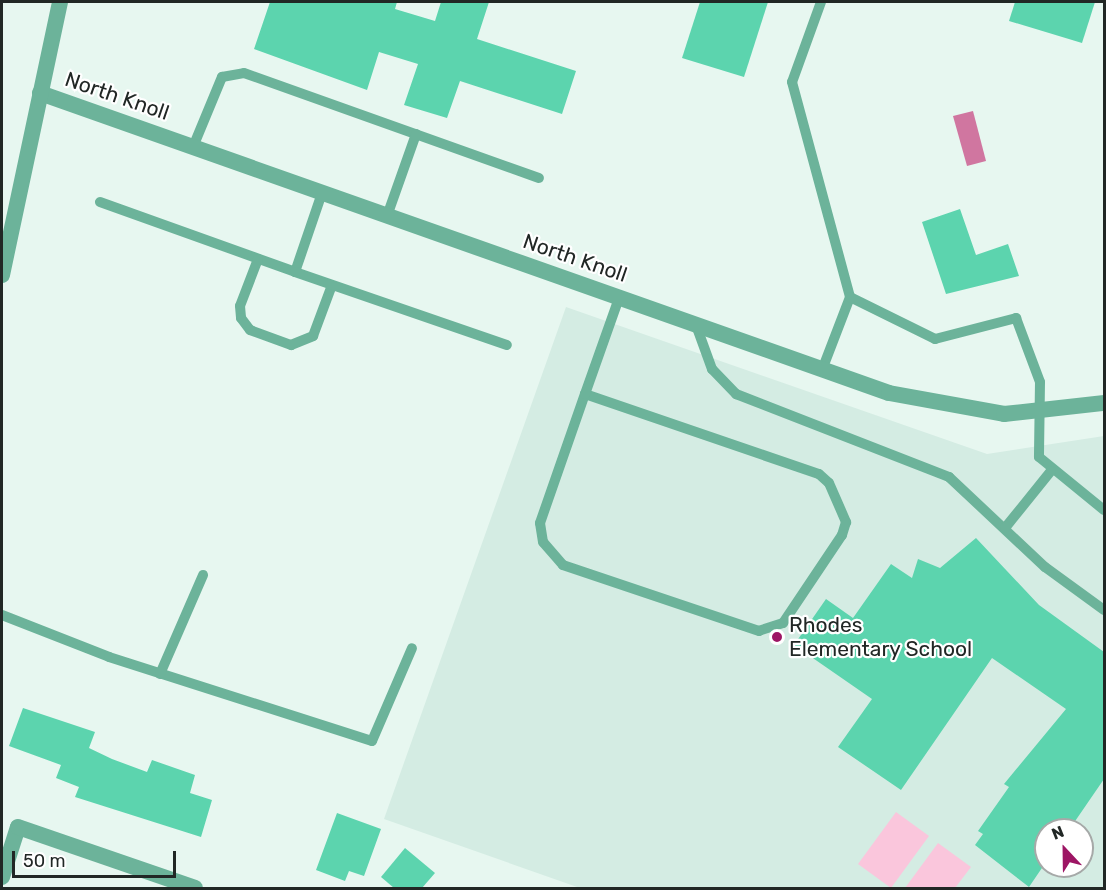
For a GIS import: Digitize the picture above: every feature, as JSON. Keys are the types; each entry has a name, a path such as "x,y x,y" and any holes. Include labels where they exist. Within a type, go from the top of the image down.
{"street":[{"path":"2,275 60,2"},
{"name":"North Knoll","path":"40,93 822,370 935,406 1038,413 1104,403"},
{"path":"2,877 18,827 195,888"}],"lane":[{"path":"820,2 792,82 850,297 822,370"},
{"path":"193,147 222,77 244,73 539,178"},
{"path":"387,216 416,134"},
{"path":"295,272 322,192"},
{"path":"100,202 507,345"},
{"path":"258,259 240,306 241,318 250,330 291,345 313,336 332,285"},
{"path":"850,297 935,339 1016,318 1040,382 1035,443 1051,471 1104,510"},
{"path":"585,394 819,474 829,483 846,522 783,623 759,631 562,565 551,555 540,523 585,394 619,298"},
{"path":"696,325 712,369 736,394 949,477 1044,567 1104,610"},
{"path":"1005,528 1051,471"},
{"path":"160,674 203,575"},
{"path":"2,615 160,674 372,741 412,648"}],"shaded area":[{"path":"973,111 986,161 967,166 953,116"},
{"name":"Rhodes Elementary School","path":"566,307 987,454 1104,436 1104,888 580,888 384,819"},
{"path":"896,812 929,836 891,888 858,864"},
{"path":"938,843 971,867 955,888 905,888"}],"building":[{"path":"270,2 397,2 395,9 435,21 441,2 489,2 477,39 576,71 562,114 460,81 447,118 404,105 418,64 379,52 367,90 254,49"},
{"path":"700,2 768,2 744,77 682,58"},
{"path":"1015,2 1095,2 1082,43 1009,21"},
{"path":"960,209 976,255 1008,244 1019,276 946,294 922,222"},
{"path":"976,538 1039,605 1104,652 1104,779 1077,818 1034,818 1035,878 1029,887 975,845 983,834 978,831 1009,787 1004,784 1066,709 992,658 901,790 838,747 872,699 794,645 826,599 853,618 891,564 912,578 918,559 940,568"},
{"path":"23,708 95,732 89,748 112,759 147,772 152,760 195,775 190,793 212,800 201,837 75,797 79,787 56,778 61,765 9,746"},
{"path":"337,813 381,829 364,876 349,871 345,881 316,870"},
{"path":"405,848 435,873 422,888 394,888 381,877"}],"place":[{"name":"Rhodes Elementary School","path":"777,637"}]}
